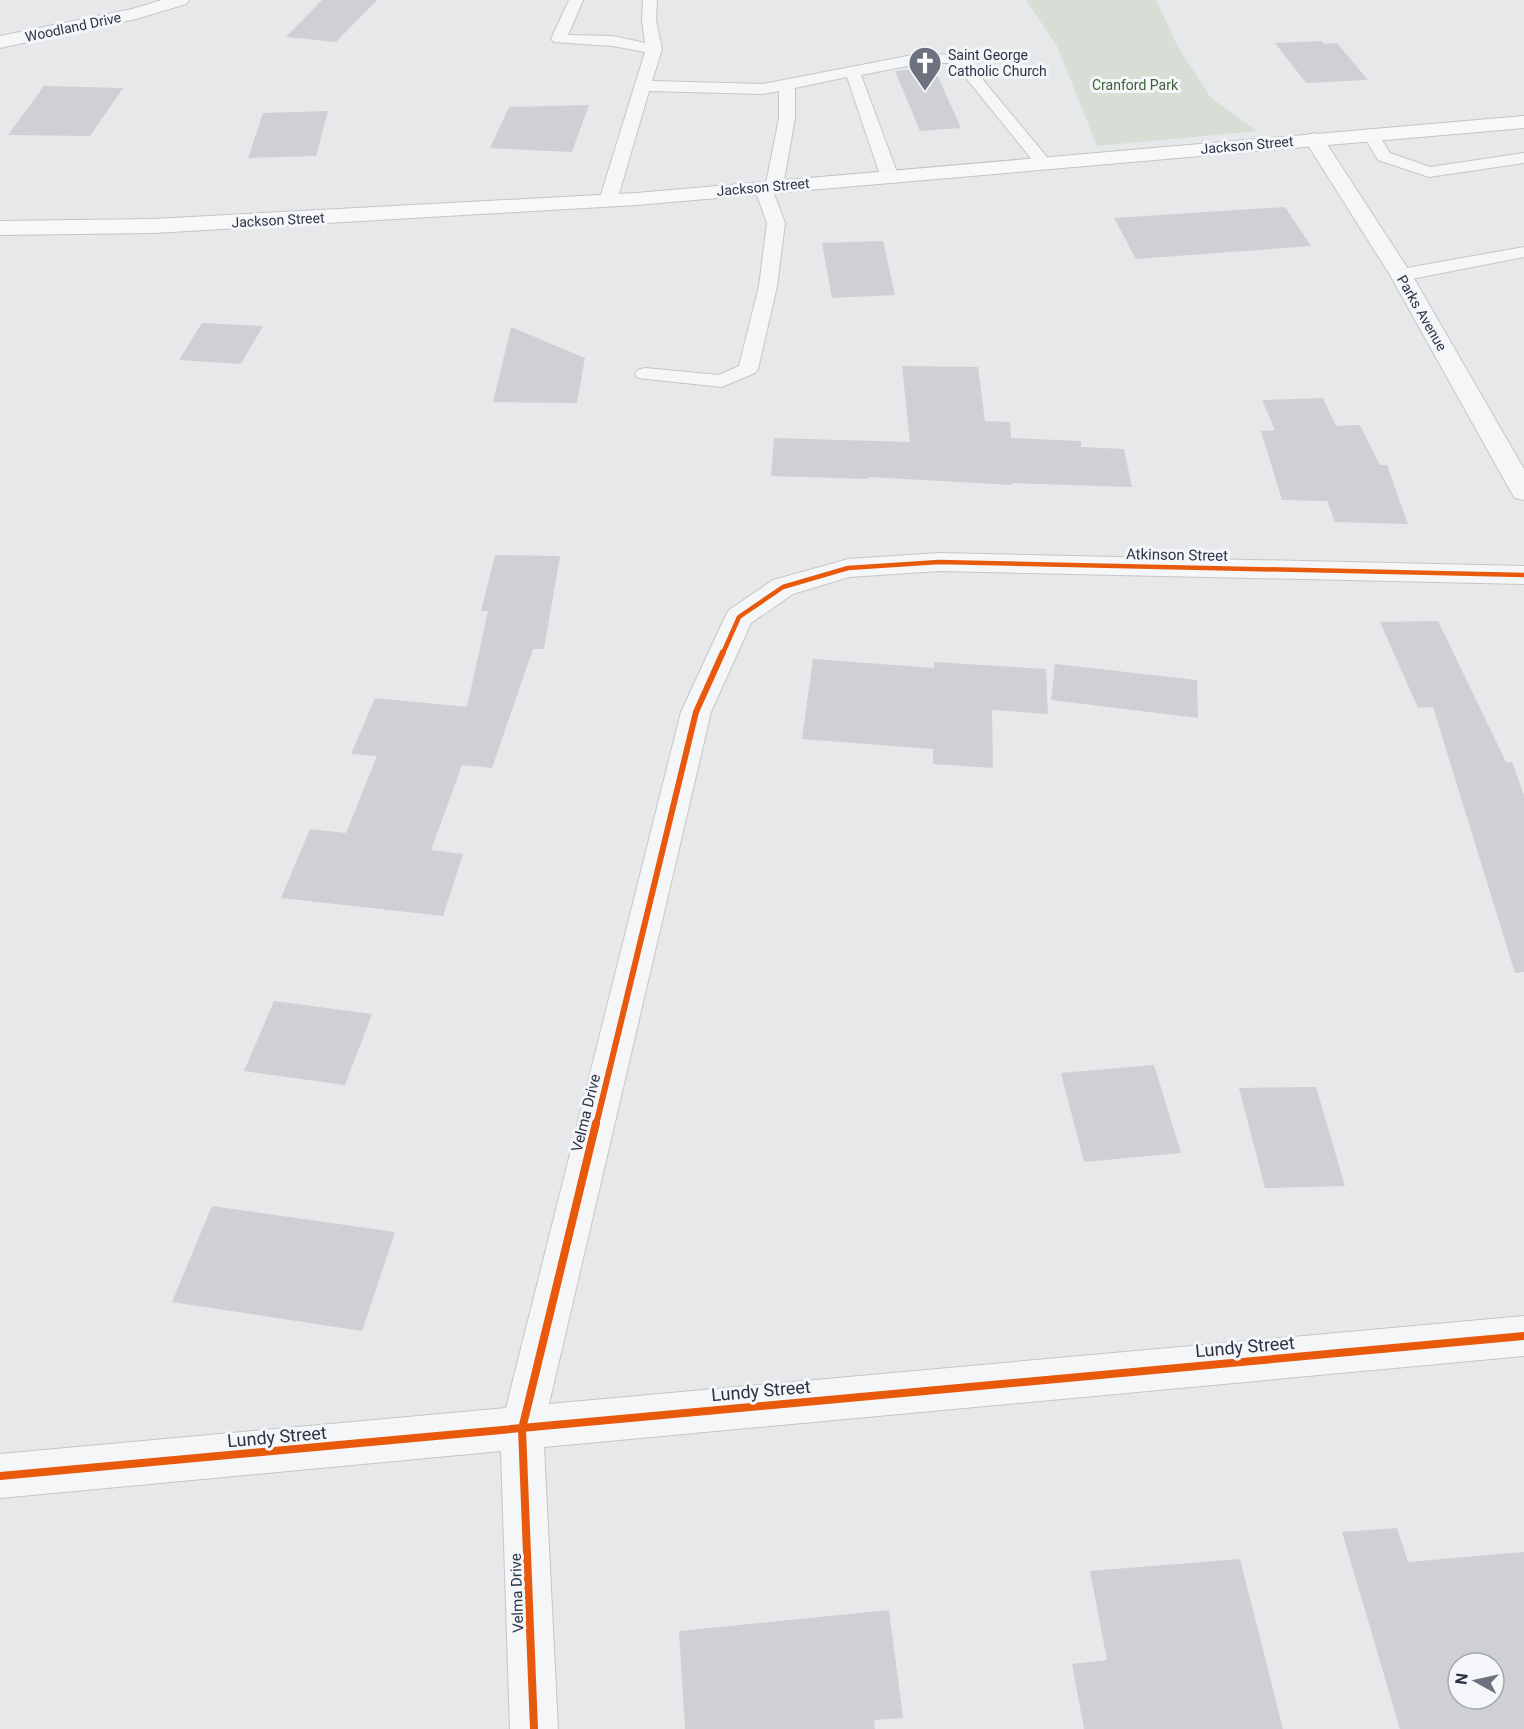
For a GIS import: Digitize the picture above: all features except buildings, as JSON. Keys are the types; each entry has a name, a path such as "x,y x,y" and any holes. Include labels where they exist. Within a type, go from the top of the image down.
{"main road":[{"name":"Jackson Street","path":"0,228 154,226 608,201 1524,122"}],"street":[{"name":"Woodland Drive","path":"0,42 136,14 180,0"},
{"name":"Parks Avenue","path":"1314,139 1401,275 1524,492"},
{"name":"Atkinson Street","path":"831,573 848,568 939,562 1524,574"},
{"name":"Velma Drive","path":"534,1729 522,1429 696,712 739,617 783,587 831,573"},
{"name":"Lundy Street","path":"0,1476 1524,1336"}],"lane":[{"path":"576,0 559,39 613,41 654,49"},
{"path":"608,201 654,49 649,20 650,0"},
{"path":"643,86 763,89 923,58 958,59 1044,163"},
{"path":"853,73 889,175"},
{"path":"645,374 722,381 748,369 768,286 776,223 769,187 787,118 787,85"},
{"path":"1371,135 1384,156 1429,172 1524,158"},
{"path":"1401,275 1524,252"}],"green space":[{"name":"Cranford Park","path":"1026,0 1156,0 1178,47 1211,98 1257,131 1097,146 1057,46"}],"cycle path":[{"path":"534,1729 522,1429 696,712 739,617 783,587 848,568 939,562 1524,575"},
{"path":"0,1476 1524,1336"}],"place":[{"name":"Saint George Catholic Church","path":"925,92"}]}
